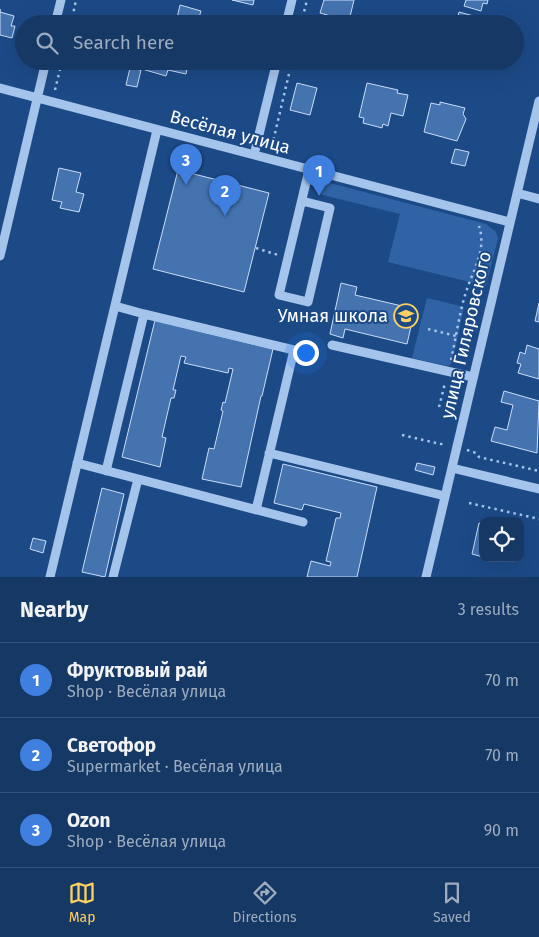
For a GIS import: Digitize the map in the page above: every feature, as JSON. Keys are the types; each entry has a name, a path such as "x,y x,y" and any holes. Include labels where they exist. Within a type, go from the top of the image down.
{"street":[{"path":"57,15 61,0"},
{"path":"288,15 292,0"},
{"path":"0,256 44,70"},
{"path":"254,155 275,70"},
{"name":"Весёлая улица","path":"0,88 509,222"},
{"name":"улица Гиляровского","path":"426,577 539,101"},
{"path":"50,577 157,130"},
{"path":"302,201 330,208 308,302 279,296 309,170"},
{"path":"517,193 539,199"},
{"path":"115,306 294,350 256,510"},
{"path":"106,471 144,314"},
{"path":"332,345 473,377"},
{"path":"270,453 445,496"},
{"path":"77,463 303,522"},
{"path":"452,468 539,489"},
{"path":"113,577 138,479"}],"path":[{"path":"73,15 76,0"},
{"path":"303,15 307,0"},
{"path":"55,91 60,70"},
{"path":"272,146 290,70"},
{"path":"450,365 466,292 478,263 483,239 475,213"},
{"path":"256,248 284,257"},
{"path":"428,328 456,336"},
{"path":"439,407 446,380"},
{"path":"402,435 446,445"},
{"path":"476,453 479,457 539,471"},
{"path":"468,503 539,519"}],"shaded area":[{"path":"326,182 486,224 496,232 498,238 486,286 388,262 400,214 319,194"},
{"path":"427,298 464,307 452,363 448,366 412,358"}],"building":[{"path":"232,0 254,0 253,5"},
{"path":"324,0 354,0 350,15 327,15 320,13"},
{"path":"466,0 488,0 487,4 483,3 481,11 464,6"},
{"path":"180,5 201,11 200,15 178,15"},
{"path":"0,12 14,16 11,26 15,26 12,38 0,35"},
{"path":"459,12 470,15 458,15"},
{"path":"130,70 141,70 137,87 126,85"},
{"path":"145,70 168,70 166,76"},
{"path":"168,70 187,70 186,74"},
{"path":"297,83 317,88 310,115 290,110"},
{"path":"367,83 398,90 397,93 408,95 403,116 391,113 388,126 383,124 382,128 363,123 364,118 359,117"},
{"path":"440,102 465,108 463,114 466,119 457,141 424,132 431,103 440,105"},
{"path":"455,149 469,152 465,166 451,163"},
{"path":"59,168 81,173 76,192 84,194 79,212 60,208 62,202 52,200"},
{"path":"178,170 269,193 244,292 153,269"},
{"path":"341,283 357,287 355,295 415,309 407,344 345,329 343,338 330,334"},
{"path":"539,303 539,322 535,321"},
{"path":"155,320 273,349 241,487 202,479 209,448 214,449 223,411 221,410 223,402 225,403 233,369 229,368 228,373 184,363 186,357 181,356 173,390 176,390 174,398 171,398 162,437 166,438 160,467 122,457"},
{"path":"527,345 539,349 539,379 518,373 521,364 517,363 520,352 525,354"},
{"path":"504,391 539,401 537,453 491,441 495,427 507,430 513,405 501,402"},
{"path":"417,463 435,467 433,475 415,470"},
{"path":"283,464 377,487 357,577 307,577 311,561 330,566 331,562 326,561 336,518 340,518 341,513 304,504 302,510 274,503"},
{"path":"102,488 124,494 105,577 82,572"},
{"path":"479,523 479,556 472,554"},
{"path":"33,538 46,541 43,553 30,549"}],"place":[{"name":"Ozon","path":"186,185"},
{"name":"Фруктовый рай","path":"319,196"},
{"name":"Светофор","path":"225,216"},
{"name":"Умная школа","path":"406,316"}]}
